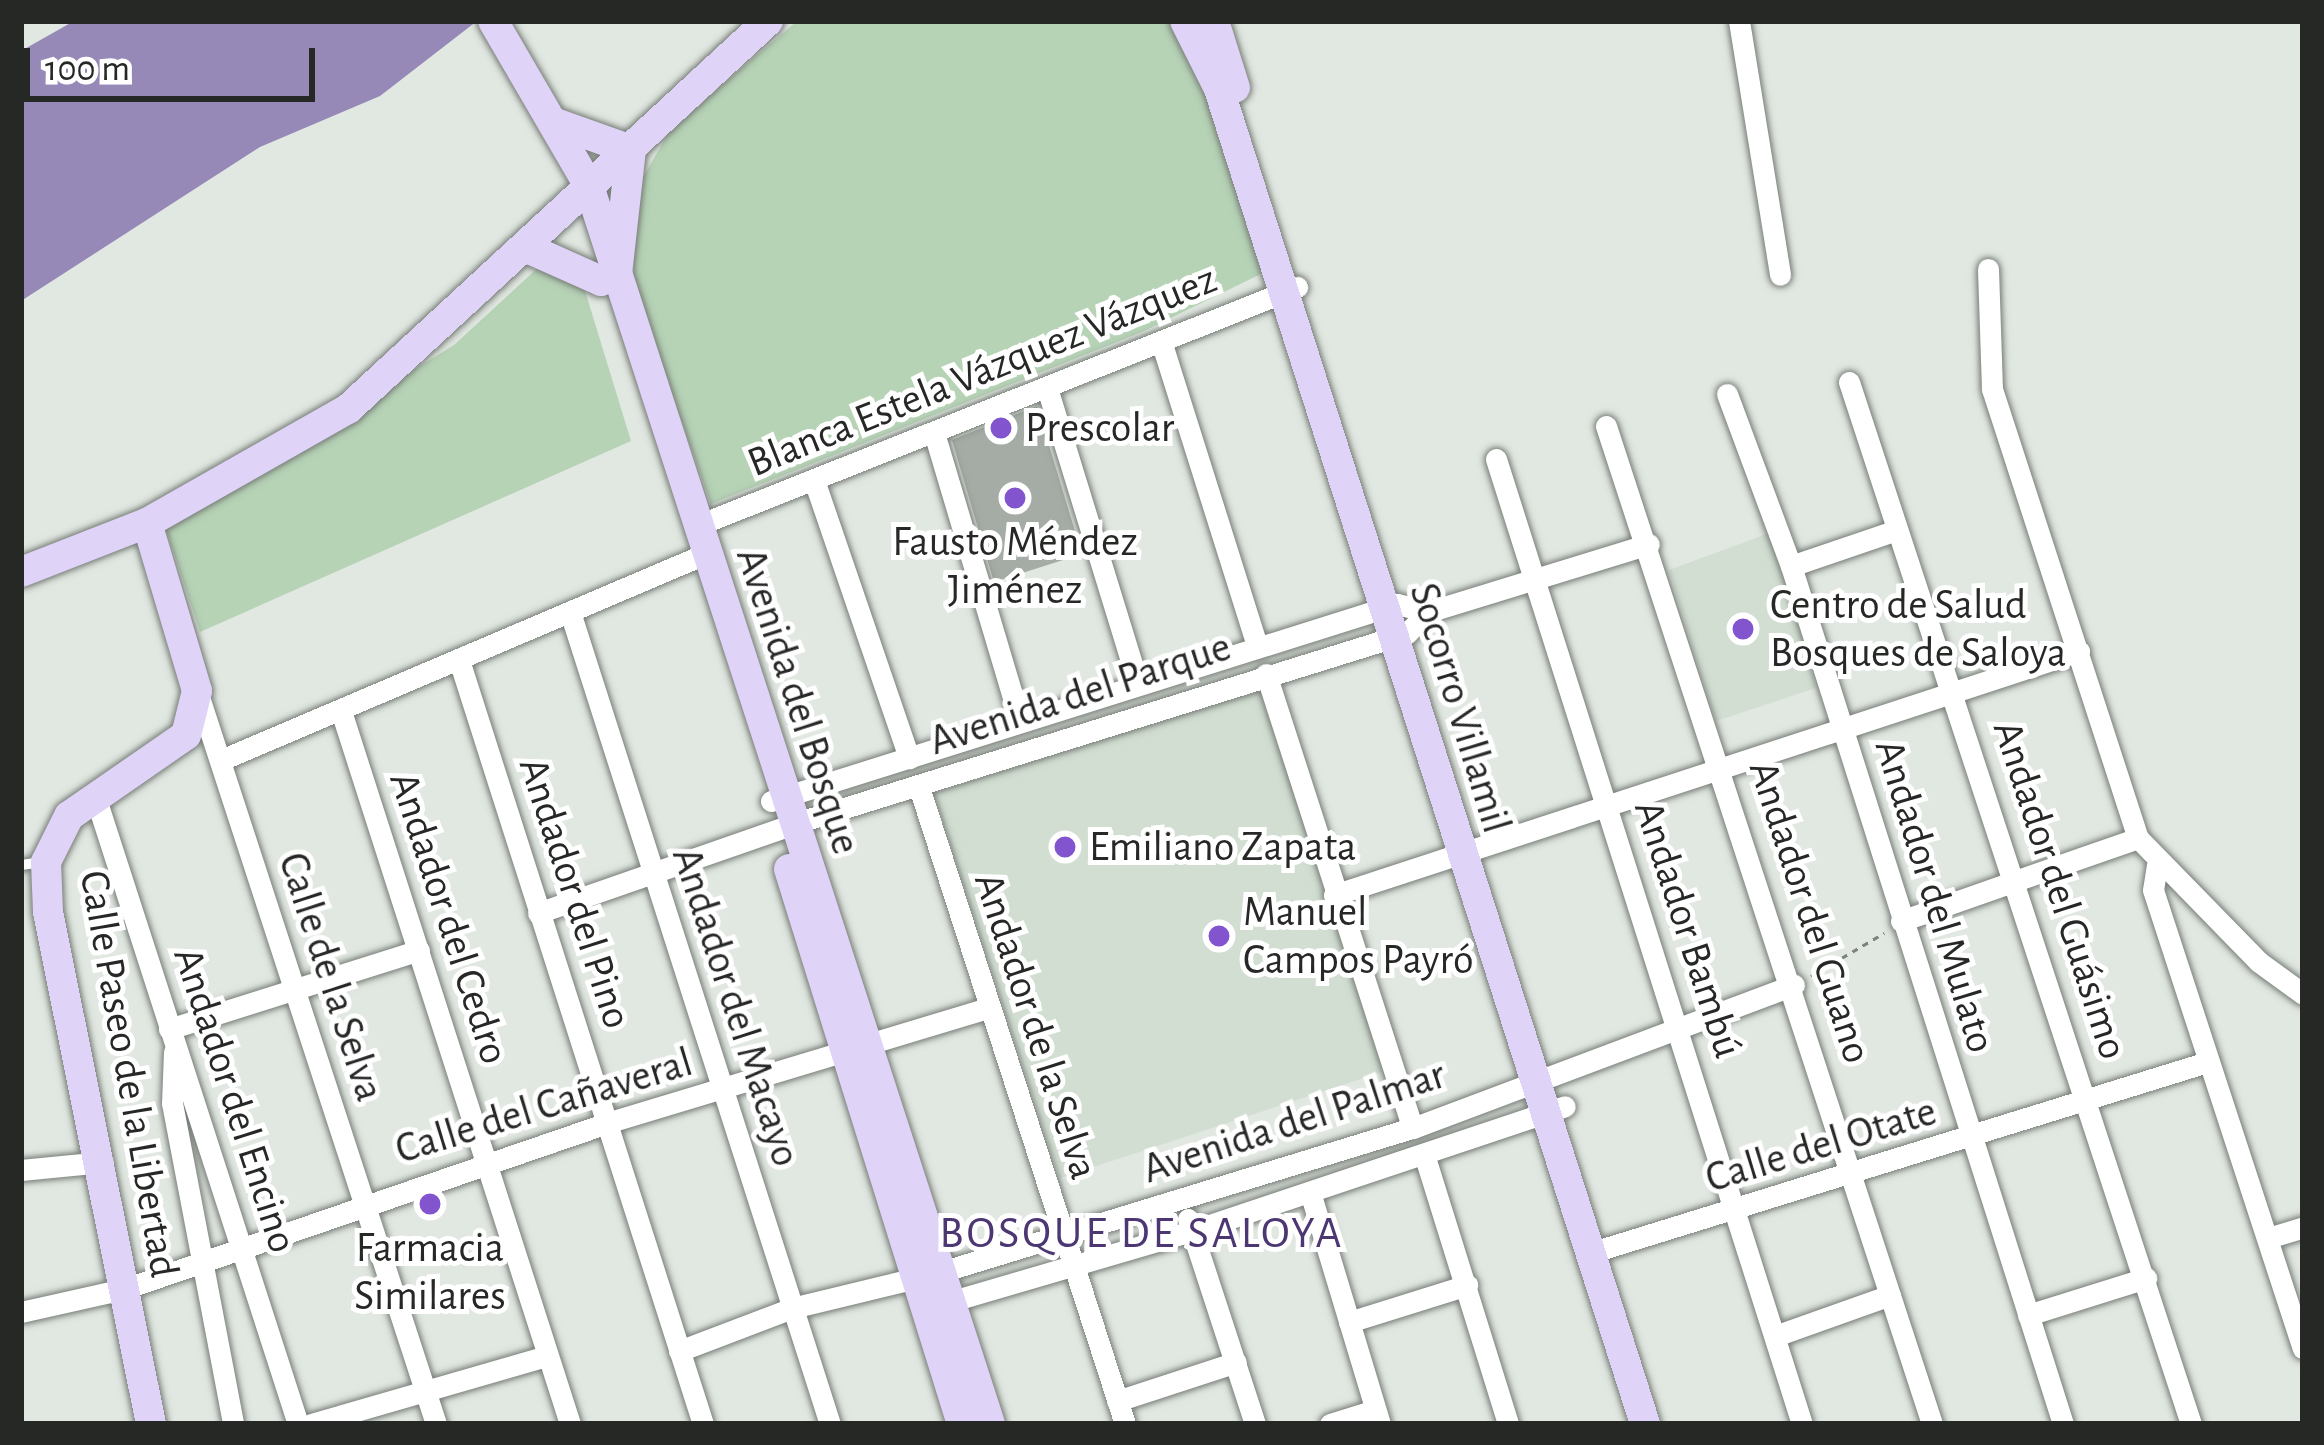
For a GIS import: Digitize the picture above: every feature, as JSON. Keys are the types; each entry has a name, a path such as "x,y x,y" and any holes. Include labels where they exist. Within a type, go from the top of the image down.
{"street":[{"name":"Avenida del Bosque","path":"475,21 548,117"},
{"name":"Avenida del Bosque","path":"493,21 548,117 581,193 783,812 854,1053 933,1290 990,1424"},
{"path":"21,572 147,523 348,409 767,21"},
{"name":"Socorro Villamil","path":"1185,21 1219,88 1290,290 1402,619 1470,851 1602,1250 1666,1424"},
{"name":"Socorro Villamil","path":"1214,21 1290,290"},
{"path":"1739,21 1780,275"},
{"path":"548,117 631,150"},
{"path":"525,248 609,277 631,150"},
{"path":"1988,268 1992,389 2138,838 2157,865 2303,994"},
{"name":"Blanca Estela Vázquez Vázquez","path":"221,760 570,612 815,483 1290,290"},
{"path":"1161,341 1256,645"},
{"name":"Andador del Guásimo","path":"1849,382 1955,691 2191,1424"},
{"path":"1048,391 1138,684"},
{"name":"Andador del Mulato","path":"1726,394 1791,566 2063,1424"},
{"name":"Andador del Guano","path":"1606,426 1723,767 1932,1424"},
{"path":"934,436 1020,722"},
{"name":"Andador Bambú","path":"1496,459 1802,1424"},
{"path":"815,483 909,758"},
{"path":"147,523 197,691"},
{"path":"1791,566 1897,530"},
{"path":"1402,619 1535,585 1649,544"},
{"name":"Andador del Macayo","path":"570,612 830,1424"},
{"name":"Avenida del Parque","path":"783,812 909,758 1256,645 1402,619"},
{"name":"Avenida del Parque","path":"783,812 919,787 1266,674 1402,619"},
{"path":"1334,895 2079,650"},
{"name":"Andador del Pino","path":"460,660 703,1424"},
{"path":"1266,674 1413,1128"},
{"name":"Calle de la Selva","path":"197,691 436,1424"},
{"name":"Calle Paseo de la Libertad","path":"152,1424 104,1162 33,863 69,816 186,735 197,691"},
{"name":"Andador del Cedro","path":"341,711 570,1424"},
{"name":"Andador de la Selva","path":"919,787 1125,1424"},
{"name":"Andador del Encino","path":"96,799 172,1039 195,1089 239,1245 298,1424"},
{"path":"538,913 652,874 783,812"},
{"path":"1901,921 2138,838"},
{"path":"2157,865 2153,890 2303,1348"},
{"path":"232,1424 172,1103 172,1039 293,990 419,950"},
{"name":"Avenida del Palmar","path":"933,1290 1062,1237 1413,1128 1794,985"},
{"name":"Calle del Cañaveral","path":"21,1312 124,1289 239,1245 610,1122 854,1053 991,1007"},
{"name":"Calle del Otate","path":"1602,1250 1970,1141 2207,1062"},
{"name":"Avenida del Palmar","path":"933,1290 1070,1265 1192,1231 1556,1109"},
{"path":"1424,1154 1508,1424"},
{"path":"21,1170 104,1162"},
{"path":"1310,1192 1377,1417 1330,1424"},
{"path":"1181,1200 1255,1424"},
{"path":"2268,1238 2303,1227"},
{"name":"Socorro Villamil","path":"1602,1250 1645,1424"},
{"path":"2028,1316 2146,1278"},
{"path":"1349,1322 1467,1285"},
{"name":"Avenida del Bosque","path":"933,1290 962,1424"},
{"path":"679,1351 792,1308 933,1290"},
{"path":"1775,1336 1890,1295"},
{"path":"311,1424 547,1357"},
{"path":"1117,1400 1236,1362"}],"path":[{"path":"1794,985 1875,944 1901,921"}],"shaded area":[{"path":"74,21 477,21 380,96 260,147 21,301 21,51"},
{"name":"Centro de Salud Bosques de Saloya","path":"1772,532 1816,688 1716,721 1669,570"},
{"name":"Manuel Campos Payró","path":"1262,689 1388,1070 1060,1178 934,793"}],"green space":[{"path":"797,21 1172,21 1212,103 1265,272 1142,332 711,504 635,288 629,201 671,129"},
{"path":"542,264 582,281 631,441 200,632 164,523 454,345"}],"building":[{"name":"Fausto Méndez Jiménez","path":"1037,406 1082,554 994,582 952,440"}],"place":[{"name":"Prescolar","path":"1001,428"},
{"name":"Fausto Méndez Jiménez","path":"1015,498"},
{"name":"Centro de Salud Bosques de Saloya","path":"1743,629"},
{"name":"Emiliano Zapata","path":"1065,847"},
{"name":"Manuel Campos Payró","path":"1219,936"},
{"name":"Farmacia Similares","path":"430,1204"}],"district":[{"name":"BOSQUE DE SALOYA","path":"1142,1234"}]}
